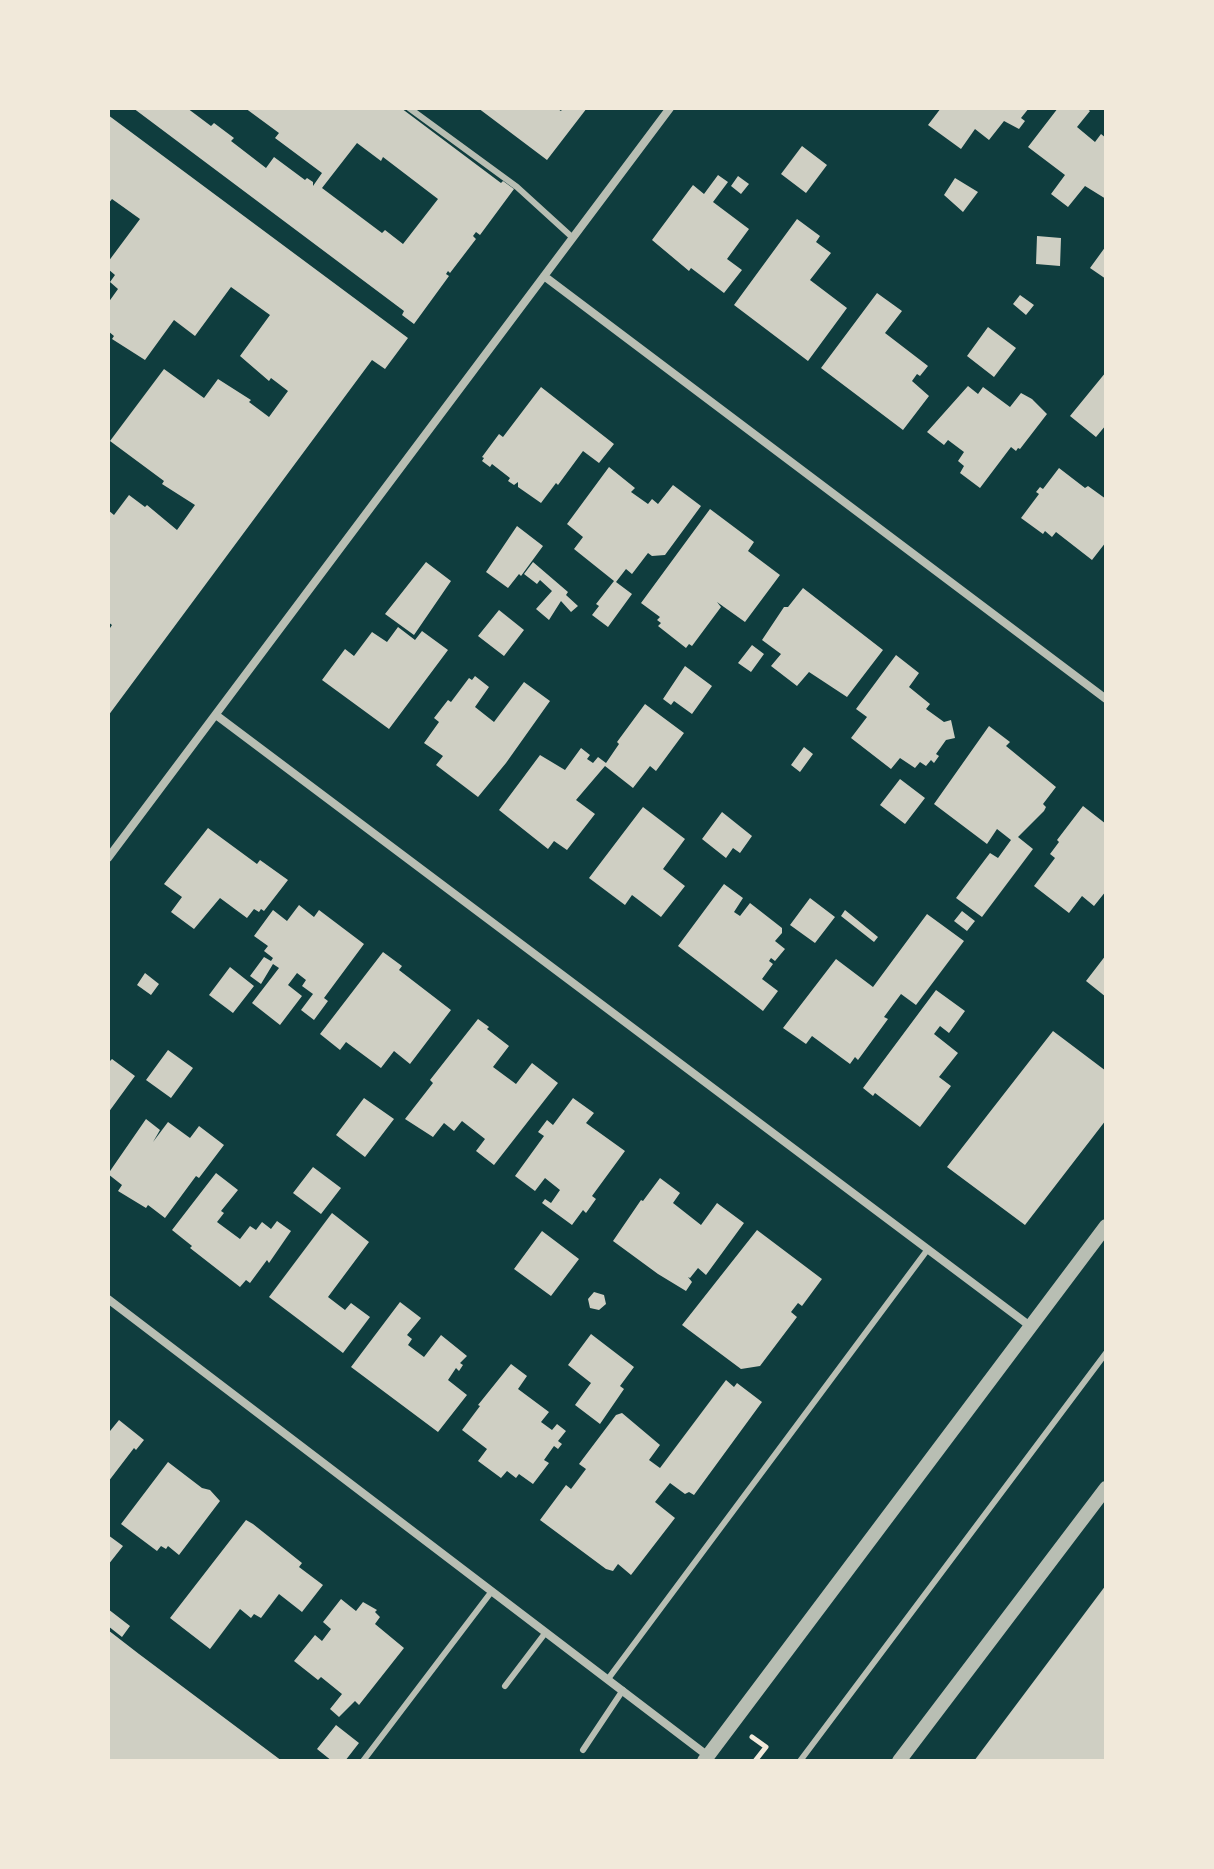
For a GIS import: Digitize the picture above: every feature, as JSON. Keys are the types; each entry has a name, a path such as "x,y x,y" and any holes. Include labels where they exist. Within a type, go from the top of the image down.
{"street":[{"path":"108,858 670,108"},
{"path":"544,276 1106,699"},
{"path":"216,715 1030,1326"},
{"path":"108,1299 623,1690 706,1758 1106,1226"},
{"path":"899,1761 1106,1488"}],"lane":[{"path":"409,108 517,187 573,238"},
{"path":"608,1679 928,1249"},
{"path":"800,1761 1106,1353"},
{"path":"363,1761 492,1591"},
{"path":"505,1686 546,1632"},
{"path":"583,1750 623,1690"}],"path":[{"path":"752,1736 766,1747 755,1761"}],"building":[{"path":"133,108 187,108 234,138 231,141 266,168 274,157 305,180 307,178 313,182 313,186 322,173 275,138 279,133 245,108 401,108 501,183 503,181 514,189 480,235 476,232 473,236 476,239 450,273 448,271 446,274 449,276 414,324 402,315 404,311","holes":["357,143 381,161 383,157 438,199 403,244 385,230 382,233 322,188"]},
{"path":"478,108 556,108 561,111 563,108 587,108 547,160"},
{"path":"941,108 1029,108 1021,118 1025,121 1019,129 1004,121 989,140 975,129 961,149 928,125"},
{"path":"1058,108 1086,108 1090,111 1077,127 1095,142 1101,134 1106,138 1106,199 1085,186 1068,207 1051,194 1065,175 1028,147"},
{"path":"108,115 408,338 385,369 372,360 108,716 108,631 112,625 108,622 108,510 114,515 129,495 145,507 147,505 177,530 195,505 162,484 164,481 110,441 164,369 204,398 218,379 251,400 249,402 269,417 288,391 271,378 269,381 240,356 270,315 231,287 195,336 174,320 145,360 112,339 114,336 108,331 108,303 118,289 110,282 115,275 108,269 108,262 140,219 112,199 108,204"},
{"path":"802,146 827,165 806,193 781,174"},
{"path":"718,175 728,182 713,202 749,229 727,259 742,270 724,293 691,268 689,271 652,240 693,185 704,194"},
{"path":"738,176 749,184 741,194 731,186"},
{"path":"955,178 978,192 963,212 944,195"},
{"path":"797,219 820,236 816,242 831,253 810,280 847,308 808,361 734,305"},
{"path":"1037,236 1061,238 1060,266 1036,264"},
{"path":"1106,246 1106,279 1090,268"},
{"path":"877,293 902,311 885,333 928,366 912,381 929,396 903,430 821,368"},
{"path":"1020,295 1034,305 1026,315 1013,304"},
{"path":"988,327 1016,348 994,377 967,356"},
{"path":"1106,372 1106,425 1096,437 1070,416"},
{"path":"968,386 978,394 983,387 1010,407 1021,393 1047,414 1020,449 1016,451 1011,447 980,488 960,473 964,466 958,461 964,452 948,440 944,445 927,432"},
{"path":"541,387 614,444 599,463 583,451 541,503 518,487 518,482 514,485 492,464 490,467 482,461 482,457 499,434 503,437"},
{"path":"609,467 635,488 631,492 648,504 652,499 658,504 673,485 701,506 665,555 652,556 648,553 632,574 626,569 616,582 632,594 608,627 592,615 599,606 596,604 614,581 574,549 583,537 567,524"},
{"path":"1059,468 1106,499 1106,542 1092,560 1056,532 1052,537 1045,531 1043,534 1021,518 1039,494 1036,492 1040,487 1043,489"},
{"path":"710,509 754,542 748,551 780,575 745,622 717,602 721,607 692,646 689,644 686,648 658,626 660,617 641,603"},
{"path":"517,526 543,546 508,588 486,572"},
{"path":"426,562 451,581 414,635 385,614"},
{"path":"533,562 568,592 566,595 578,606 571,612 561,601 549,620 536,609 552,591 540,580 537,584 524,574"},
{"path":"803,588 883,650 847,697 809,672 797,686 771,666 781,654 762,640 784,607 788,607"},
{"path":"499,610 524,630 504,656 478,636"},
{"path":"398,627 415,640 422,631 448,650 389,729 322,680 345,649 354,656 372,632 387,642"},
{"path":"752,645 764,654 751,672 738,663"},
{"path":"896,655 919,673 909,687 930,704 926,709 944,722 951,720 955,738 946,740 934,763 931,760 926,766 920,762 915,768 900,758 891,769 851,738 867,717 856,709"},
{"path":"685,666 712,686 692,714 674,701 671,705 663,699"},
{"path":"475,676 489,687 475,707 494,722 524,682 550,701 478,797 436,765 443,756 424,743 439,722 434,718 469,678 472,680"},
{"path":"645,704 684,733 656,771 650,766 633,788 605,766 576,800 595,814 567,850 554,841 548,849 499,810 540,755 565,770 581,748 590,755 587,759 593,763 598,757 606,763 619,744 617,742"},
{"path":"989,726 1010,742 1006,746 1056,787 1043,804 1046,807 1044,811 1018,837 1033,849 982,917 956,898 990,853 998,858 1011,840 997,829 987,844 934,804"},
{"path":"804,747 813,754 800,772 791,765"},
{"path":"900,779 925,798 905,824 880,805"},
{"path":"1083,806 1106,824 1106,891 1094,906 1082,896 1069,913 1034,886 1055,858 1050,854 1059,842 1057,840"},
{"path":"643,807 685,839 663,869 685,886 661,917 632,895 625,905 589,878"},
{"path":"722,812 752,836 740,853 733,848 726,858 702,839"},
{"path":"208,828 257,864 260,860 288,880 264,911 254,909 247,918 220,898 194,929 171,912 182,897 164,884"},
{"path":"724,884 743,898 734,912 740,916 750,903 782,928 775,941 785,949 775,961 771,958 769,961 773,964 762,979 778,991 763,1011 678,946"},
{"path":"810,898 835,917 815,943 790,925"},
{"path":"299,905 314,917 319,910 364,944 324,998 328,1001 314,1020 301,1010 313,994 302,986 306,980 297,973 288,985 302,996 280,1025 252,1003 279,968 273,964 261,984 250,976 264,957 271,961 273,958 264,951 268,946 254,936 273,910 287,921"},
{"path":"845,910 878,937 874,942 841,916"},
{"path":"962,911 975,921 967,931 954,921"},
{"path":"927,914 964,941 916,1005 901,994 884,1017 888,1019 858,1060 855,1057 850,1064 812,1036 806,1044 783,1028 836,959 873,987"},
{"path":"383,952 402,966 399,970 451,1010 410,1064 394,1051 381,1068 346,1042 340,1050 320,1034"},
{"path":"1106,955 1106,997 1086,981"},
{"path":"230,967 254,986 233,1013 209,995"},
{"path":"145,973 159,984 151,995 137,985"},
{"path":"936,990 965,1011 949,1033 940,1026 934,1034 958,1053 939,1077 951,1086 920,1127 875,1093 873,1096 863,1088"},
{"path":"478,1019 509,1046 493,1067 516,1084 532,1063 558,1083 494,1165 476,1151 485,1139 462,1121 454,1131 444,1123 433,1137 405,1119 433,1083 430,1080"},
{"path":"1053,1031 1106,1071 1106,1120 1025,1225 947,1167"},
{"path":"168,1050 193,1068 171,1098 146,1080"},
{"path":"112,1059 135,1076 108,1113 108,1063"},
{"path":"364,1098 394,1119 365,1157 336,1135"},
{"path":"573,1098 594,1113 586,1123 625,1151 592,1196 596,1199 586,1213 583,1210 572,1225 542,1203 545,1199 551,1203 560,1190 545,1178 535,1191 515,1176 544,1136 538,1132 547,1120 553,1125"},
{"path":"146,1119 160,1130 153,1142 168,1122 190,1138 199,1126 224,1145 165,1218 148,1205 146,1208 118,1191 122,1185 108,1174"},
{"path":"313,1167 341,1188 321,1214 293,1193"},
{"path":"216,1173 238,1190 221,1211 224,1213 217,1222 240,1239 250,1226 256,1230 262,1222 271,1229 277,1221 291,1231 269,1263 267,1260 250,1283 246,1280 240,1287 172,1230"},
{"path":"660,1178 680,1193 673,1203 701,1225 717,1203 744,1223 706,1275 698,1268 688,1277 692,1282 686,1291 613,1241"},
{"path":"332,1213 369,1242 328,1297 345,1310 351,1303 370,1317 343,1353 269,1297"},
{"path":"757,1230 822,1279 802,1306 798,1303 791,1312 797,1317 760,1366 741,1369 682,1325"},
{"path":"542,1231 579,1259 551,1296 514,1269"},
{"path":"594,1292 604,1295 606,1304 599,1310 590,1308 588,1299"},
{"path":"400,1302 421,1318 407,1335 412,1339 408,1345 424,1357 441,1335 467,1356 460,1363 463,1365 459,1371 456,1368 448,1380 467,1395 438,1432 351,1367"},
{"path":"591,1334 634,1367 620,1386 624,1389 600,1424 575,1405 591,1383 568,1365"},
{"path":"511,1364 527,1376 518,1389 549,1412 541,1422 552,1430 557,1424 566,1431 558,1441 562,1444 558,1449 554,1446 544,1460 549,1463 533,1484 519,1474 516,1478 507,1471 501,1478 478,1461 487,1449 462,1430"},
{"path":"726,1380 734,1387 737,1383 762,1402 694,1495 689,1492 685,1494 670,1483 655,1502 675,1518 631,1575 618,1564 613,1571 606,1569 540,1520 566,1485 571,1489 586,1469 579,1464 616,1415 622,1413 660,1445 649,1460 660,1468"},
{"path":"119,1420 144,1440 108,1482 108,1431"},
{"path":"168,1462 202,1488 210,1490 220,1501 179,1555 168,1546 166,1549 161,1546 157,1551 121,1524"},
{"path":"246,1520 302,1563 299,1567 323,1585 302,1612 279,1594 261,1618 254,1614 251,1618 240,1609 210,1649 170,1618"},
{"path":"108,1535 123,1546 108,1565"},
{"path":"1106,1585 1106,1761 974,1761"},
{"path":"341,1599 356,1611 363,1602 377,1610 375,1612 380,1617 375,1624 404,1648 359,1705 355,1701 339,1717 330,1709 342,1694 294,1661 315,1635 322,1641 331,1629 323,1622"},
{"path":"108,1609 130,1626 122,1637 108,1626"},
{"path":"108,1630 139,1654 282,1761 108,1761"},
{"path":"336,1725 359,1743 345,1761 332,1761 317,1749"}]}
